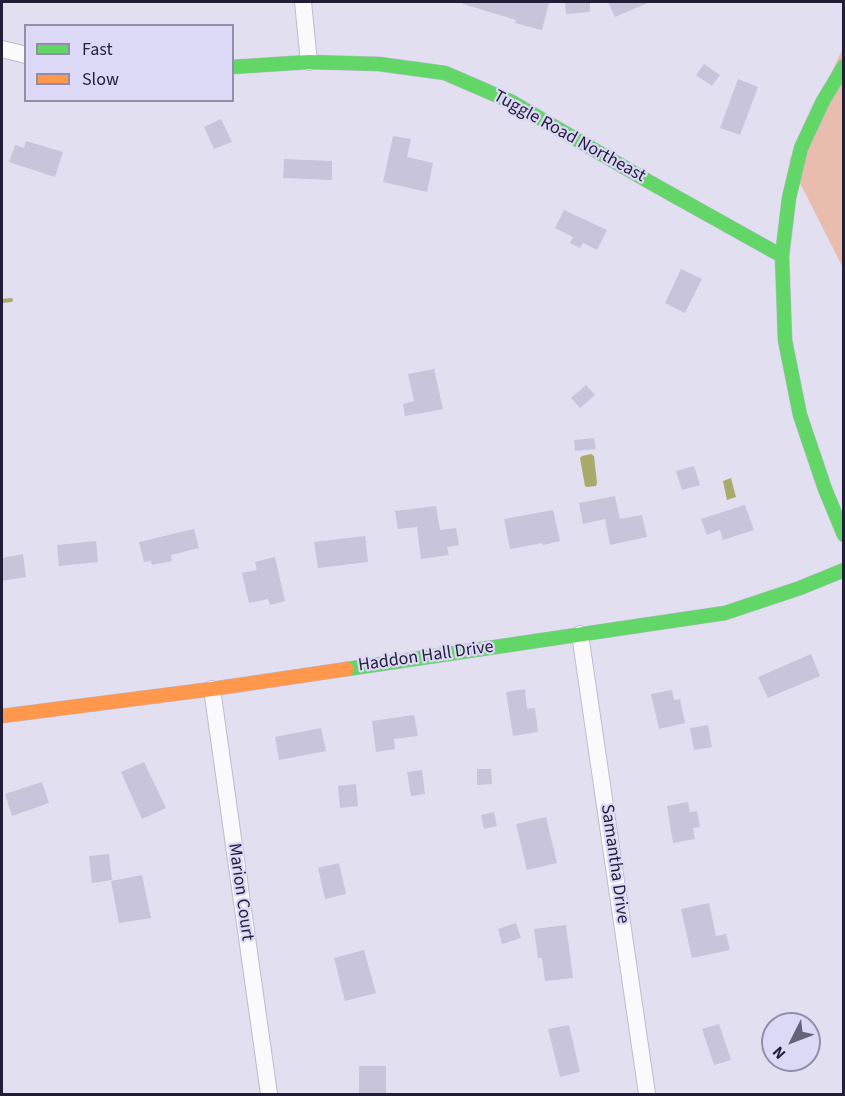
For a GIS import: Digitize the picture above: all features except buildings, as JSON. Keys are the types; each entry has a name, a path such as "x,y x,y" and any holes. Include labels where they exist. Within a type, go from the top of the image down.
{"street":[{"path":"303,2 309,62"},
{"path":"2,49 24,54"},
{"name":"Tuggle Road Northeast","path":"234,67 309,62 379,64 445,73 512,102 782,256"},
{"path":"843,66 823,101 801,148 789,198 782,256 785,340 800,415 843,535"},
{"name":"Haddon Hall Drive","path":"2,716 212,689 725,613 800,588 843,570"},
{"name":"Samantha Drive","path":"580,634 647,1095"},
{"name":"Marion Court","path":"212,689 269,1095"}],"shaded area":[{"path":"843,48 843,268 789,161"},
{"path":"591,454 594,456 597,483 596,486 587,487 580,458"},
{"path":"731,478 736,497 727,500 723,481"}],"waterway":[{"path":"2,301 11,300"}],"traffic: fast":[{"path":"234,67 309,62 379,64 445,73 512,102 782,256"},
{"path":"844,66 823,101 801,148 789,198 782,256 785,340 800,415 825,489 844,535"},
{"path":"347,669 725,613 800,588 844,570"}],"traffic: slow":[{"path":"2,716 347,669"}]}
